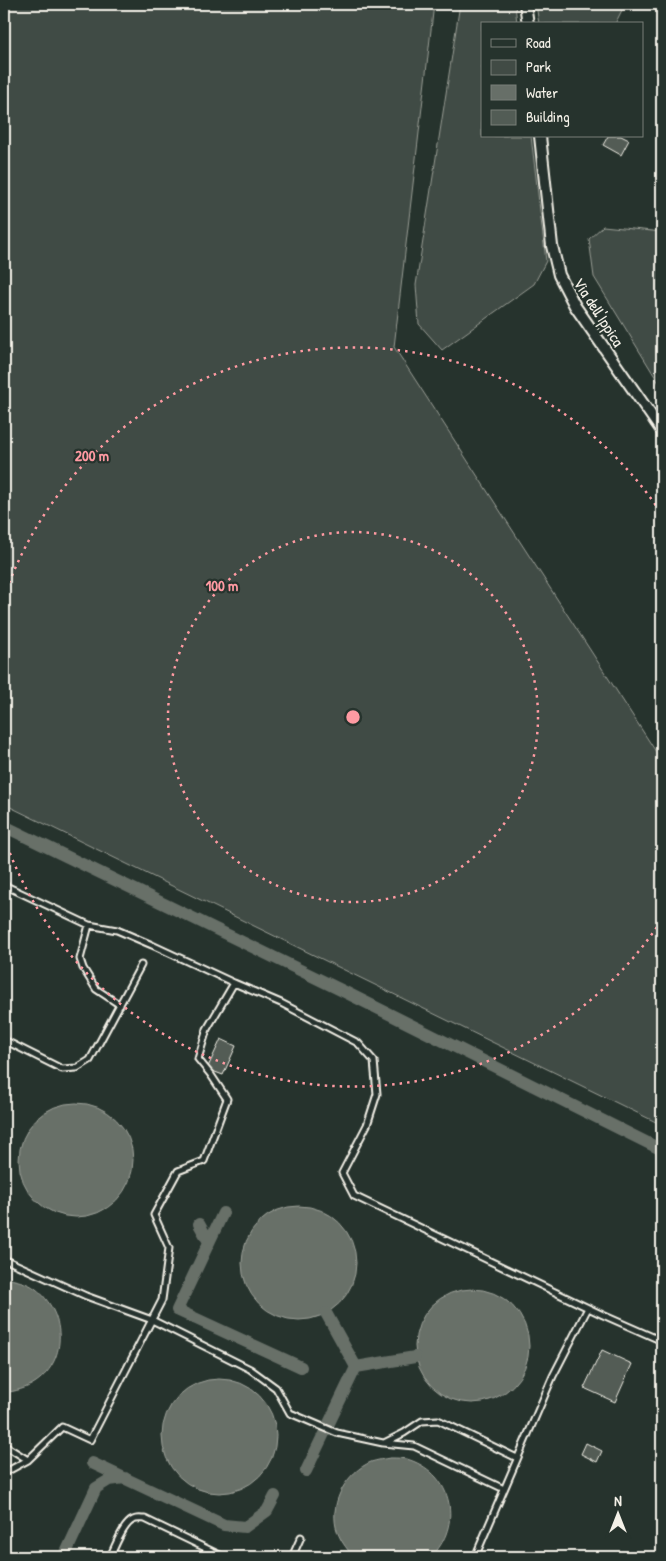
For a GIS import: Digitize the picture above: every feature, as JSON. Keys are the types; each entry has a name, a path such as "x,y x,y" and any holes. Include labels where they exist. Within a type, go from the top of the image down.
{"street":[{"path":"525,4 528,22"},
{"name":"Via dell'Ippica","path":"540,138 552,246 559,275 575,306 662,432"}],"lane":[{"path":"4,885 88,925 117,930 152,945 234,984 281,1003 358,1043 374,1061 376,1094 367,1125 342,1173 354,1196 588,1308 662,1341"},
{"path":"88,925 80,959 83,968 96,989 120,1005"},
{"path":"4,1040 62,1069 77,1068 90,1060 141,965"},
{"path":"4,1473 28,1460 62,1427 90,1440 162,1300 169,1248 154,1216 178,1171 204,1160 227,1099 198,1059 207,1029 234,984"},
{"path":"4,1259 86,1296 152,1320 250,1369 276,1388 290,1413 337,1433 384,1443 414,1446 504,1489"},
{"path":"475,1557 553,1376 588,1308"},
{"path":"384,1443 422,1421 438,1420 517,1458"},
{"path":"4,1445 28,1460"},
{"path":"110,1557 125,1528 138,1518 145,1519 214,1555 224,1557"},
{"path":"292,1557 301,1537"}],"green space":[{"path":"4,4 434,4 394,347 662,761 662,1125 4,804"},
{"path":"460,4 515,4 517,22 481,22 481,138 531,138 546,261 534,284 442,350 419,324 416,285"},
{"path":"536,4 625,4 616,22 539,22"},
{"path":"603,226 662,232 662,388 594,277 589,239"}],"water":[{"path":"76,1103 98,1107 116,1120 129,1138 133,1160 129,1182 116,1200 98,1213 76,1217 54,1213 36,1200 23,1182 19,1160 23,1138 36,1120 54,1107"},
{"path":"299,1206 321,1210 339,1223 352,1241 356,1263 352,1285 339,1303 321,1316 299,1320 277,1316 259,1303 246,1285 242,1263 246,1241 259,1223 277,1210"},
{"path":"4,1278 29,1285 46,1299 53,1310 59,1336 58,1349 54,1361 47,1372 36,1382 28,1386 4,1393"},
{"path":"472,1289 494,1293 512,1306 525,1324 529,1346 525,1368 512,1386 494,1399 472,1403 450,1399 432,1386 419,1368 415,1346 419,1324 432,1306 450,1293"},
{"path":"219,1379 241,1383 259,1396 272,1414 276,1436 272,1458 259,1476 241,1489 219,1493 197,1489 179,1476 166,1458 162,1436 166,1414 179,1396 197,1383"},
{"path":"390,1458 408,1459 425,1467 436,1477 444,1489 449,1502 450,1516 441,1544 431,1557 354,1557 339,1535 335,1517 338,1498 342,1488 362,1467 371,1462"}],"building":[{"path":"607,138 625,138 629,140 621,155 603,145"},
{"path":"221,1039 236,1046 223,1075 207,1069"},
{"path":"602,1350 632,1364 615,1402 584,1388"},
{"path":"586,1443 602,1451 597,1462 581,1454"}],"waterway":[{"path":"4,826 343,991 662,1150"},
{"path":"223,1213 177,1310 301,1367"},
{"path":"199,1224 209,1242"},
{"path":"306,1471 356,1367 326,1313"},
{"path":"356,1367 415,1357"},
{"path":"92,1463 224,1525 245,1527 267,1511 275,1496"},
{"path":"64,1557 96,1488 109,1480 125,1478"}]}
